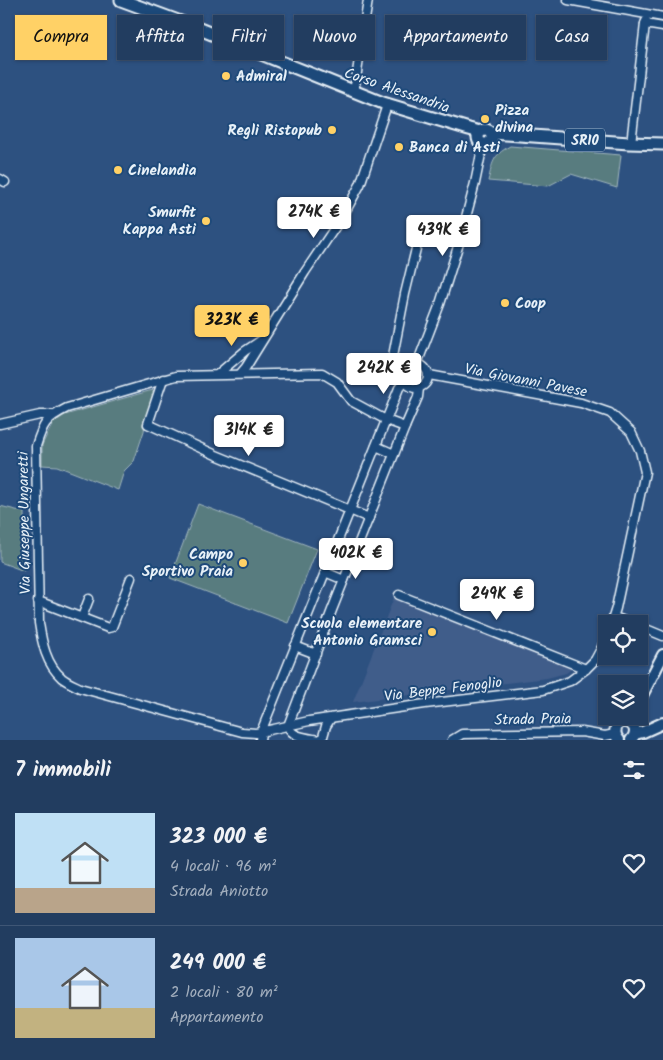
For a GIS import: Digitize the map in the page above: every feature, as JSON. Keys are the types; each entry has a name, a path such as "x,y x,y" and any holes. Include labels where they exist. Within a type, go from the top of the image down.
{"main road":[{"name":"Corso Alessandria","path":"121,0 215,35 354,92 482,139"},
{"name":"SR10","path":"482,139 508,134 663,144"}],"street":[{"path":"354,92 368,0"},
{"path":"568,0 607,3 646,14 663,16"},
{"path":"631,143 646,14"},
{"path":"645,24 663,27"},
{"path":"240,374 344,214 360,184 388,105"},
{"path":"417,364 440,304 454,259 475,183 482,139"},
{"path":"260,736 295,646 386,420 399,388 404,377 408,367 417,364 424,366 429,375 427,382 419,388 411,387 404,377 395,369 392,361 405,294 421,228"},
{"path":"218,374 245,351 262,340"},
{"path":"0,424 40,415 52,415 67,408 176,376 322,373 337,382 351,401 386,420 405,427"},
{"name":"Via Giovanni Pavese","path":"429,375 581,403 610,413 631,432 640,451 644,472 613,615"},
{"path":"163,379 148,424 216,455 369,518"},
{"path":"331,718 321,740 301,736 292,732 288,726 344,580 418,397 419,388"},
{"name":"Via Giuseppe Ungaretti","path":"52,415 40,432 36,446 39,623 42,645 49,663 62,678 80,688 260,736"},
{"path":"376,446 394,454"},
{"path":"325,572 344,580"},
{"path":"38,601 108,628 112,627 131,578"},
{"path":"399,594 586,669"},
{"path":"82,618 88,599"},
{"path":"648,630 663,636"},
{"path":"295,646 316,654"},
{"name":"Via Beppe Fenoglio","path":"260,736 288,726 331,718 425,704 543,690 570,681 586,669 598,654"},
{"path":"648,683 663,655"},
{"path":"633,737 663,723"},
{"path":"617,737 615,729 618,725"},
{"name":"Strada Praia","path":"452,740 462,734 582,732 617,737"}],"shaded area":[{"name":"Scuola elementare Antonio Gramsci","path":"395,595 573,668 566,673 547,678 353,702"}],"green space":[{"path":"510,146 621,155 617,188 571,174 548,186 488,181 496,156"},
{"path":"155,390 134,461 124,471 118,490 57,466 42,465 42,445 53,423 65,415"},
{"name":"Campo Sportivo Praia","path":"198,504 317,549 288,623 170,578"},
{"path":"0,506 24,512 24,571 0,562"}],"place":[{"name":"Admiral","path":"226,76"},
{"name":"Pizza divina","path":"485,119"},
{"name":"Regli Ristopub","path":"332,130"},
{"name":"Banca di Asti","path":"399,147"},
{"name":"Cinelandia","path":"118,170"},
{"name":"Smurfit Kappa Asti","path":"206,221"},
{"name":"Coop","path":"505,303"},
{"name":"Campo Sportivo Praia","path":"243,563"},
{"name":"Scuola elementare Antonio Gramsci","path":"432,632"}]}
